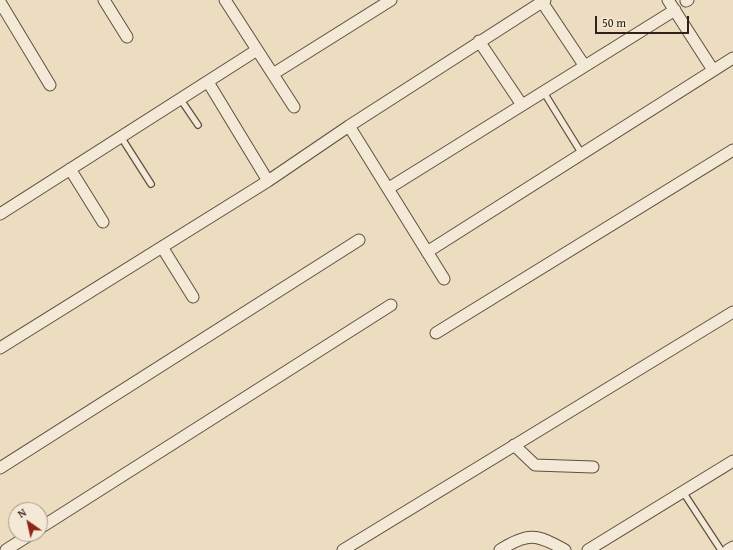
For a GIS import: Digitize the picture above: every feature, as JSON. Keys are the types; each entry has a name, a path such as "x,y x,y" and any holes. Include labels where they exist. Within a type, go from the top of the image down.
{"street":[{"path":"104,0 127,37"},
{"path":"273,74 390,0"},
{"path":"668,0 713,70"},
{"path":"227,1 294,107"},
{"path":"0,348 268,181 479,41 544,1 584,65"},
{"path":"0,2 50,85"},
{"path":"389,188 584,65 675,10"},
{"path":"479,41 522,105"},
{"path":"0,214 181,100 257,50"},
{"path":"427,252 733,58"},
{"path":"208,82 268,181"},
{"path":"349,126 389,188 444,279"},
{"path":"436,333 733,150"},
{"path":"70,169 103,222"},
{"path":"0,468 359,240"},
{"path":"162,247 193,297"},
{"path":"48,523 391,305"},
{"path":"343,550 733,312"},
{"path":"514,445 535,465 593,467"},
{"path":"588,550 733,461"},
{"path":"500,550 512,542 531,536 550,541 565,550"},
{"path":"6,550 18,542"},
{"path":"728,550 733,547"}],"lane":[{"path":"543,91 582,154"},
{"path":"181,100 198,125"},
{"path":"121,137 151,184"},
{"path":"683,492 721,550"}]}
